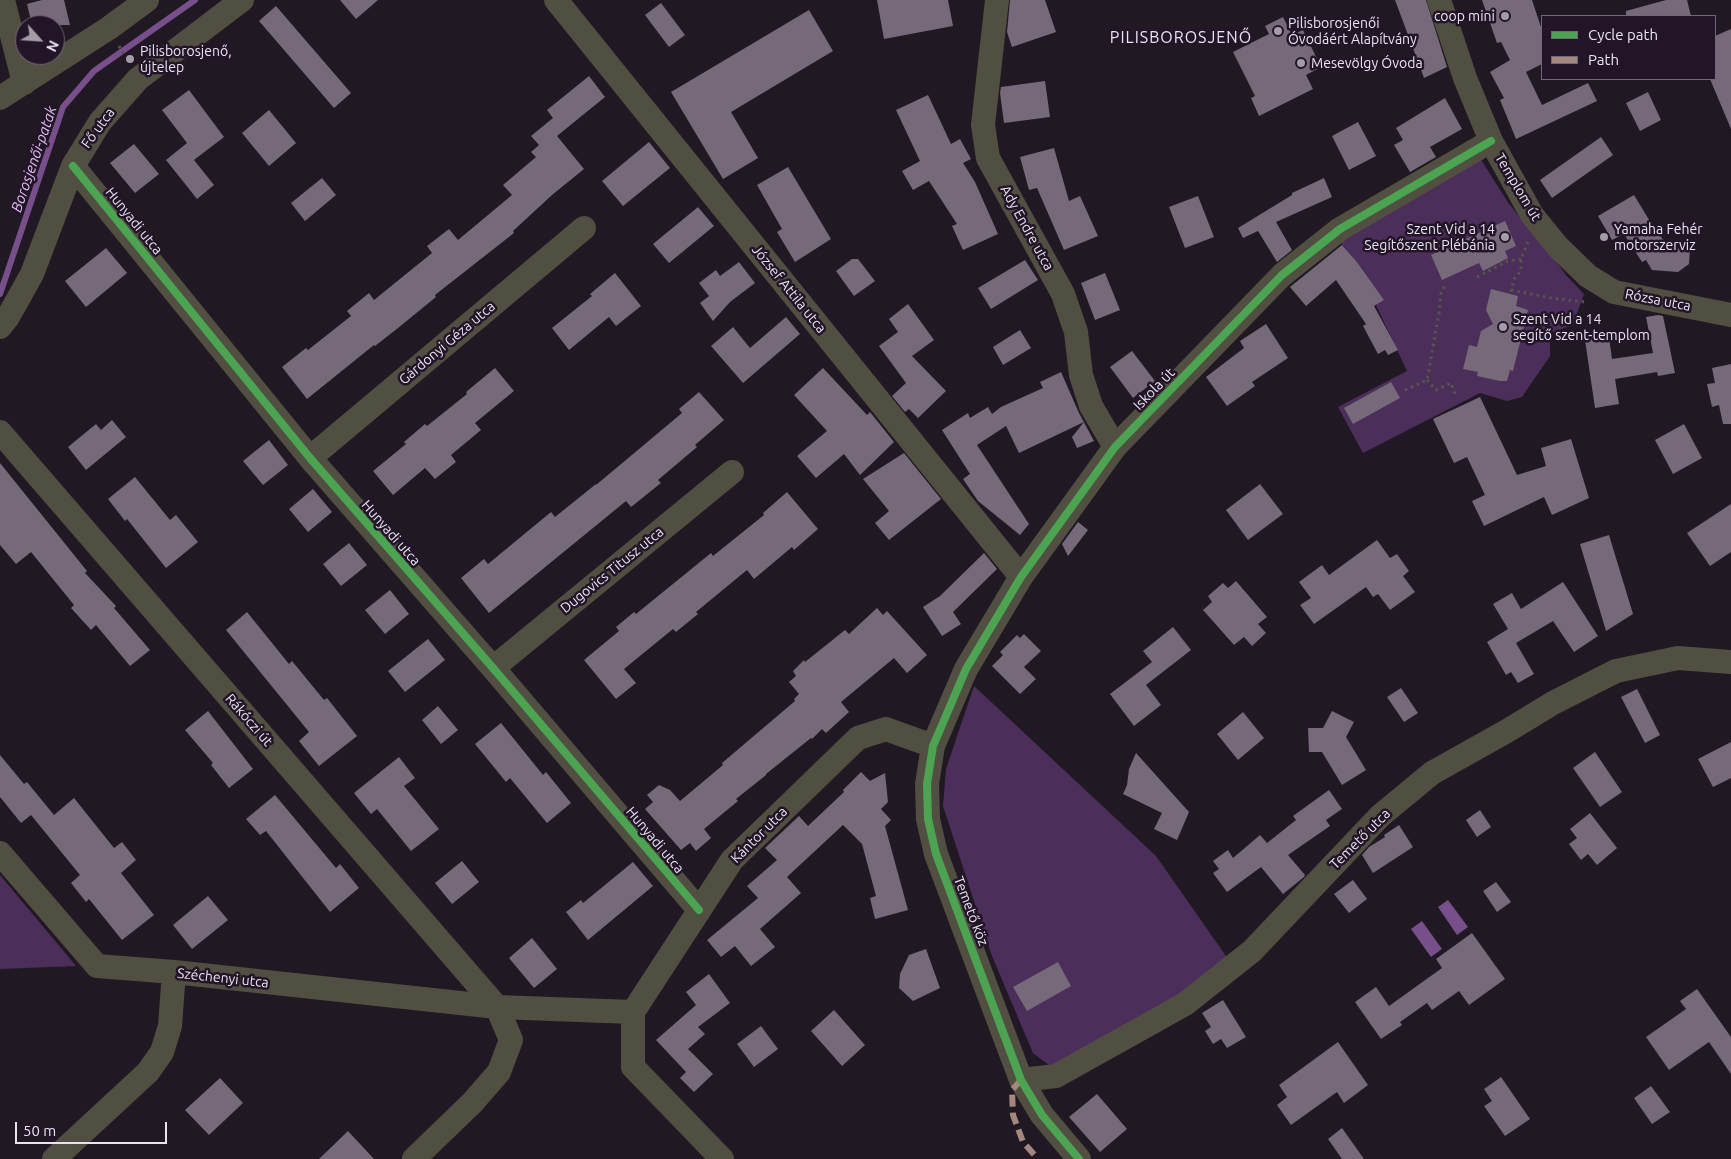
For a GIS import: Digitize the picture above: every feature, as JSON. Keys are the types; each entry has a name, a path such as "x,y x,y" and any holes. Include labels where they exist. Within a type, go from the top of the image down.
{"street":[{"path":"2,0 24,83"},
{"path":"0,98 108,28 147,0"},
{"name":"Fő utca","path":"0,327 8,317 32,274 73,166 100,122 138,79 242,0"},
{"name":"József Attila utca","path":"556,0 1021,577"},
{"name":"Ady Endre utca","path":"997,0 983,125 988,158 1063,294 1076,332 1080,375 1090,406 1115,447"},
{"name":"Templom út","path":"1439,0 1465,78 1491,142 1532,215 1558,246 1588,276"},
{"name":"Iskola út","path":"933,746 966,669 1021,577 1115,447 1276,282 1340,228 1491,142"},
{"name":"Hunyadi utca","path":"73,166 310,458 493,668 699,910"},
{"name":"Gárdonyi Géza utca","path":"310,458 584,228"},
{"name":"Rózsa utca","path":"1588,276 1614,292 1731,315"},
{"name":"Rákóczi út","path":"0,432 497,1007 511,1040 499,1072 472,1103 414,1159"},
{"name":"Dugovics Titusz utca","path":"493,668 732,472"},
{"name":"Temető utca","path":"1021,1080 1056,1076 1185,1004 1252,951 1387,820 1432,773 1553,703 1616,671 1678,658 1731,662"},
{"name":"Kántor utca","path":"633,1012 732,860 858,738 886,729 933,746"},
{"name":"Temető köz","path":"933,746 927,784 928,819 936,854 1021,1080 1042,1115 1079,1159"},
{"name":"Széchenyi utca","path":"0,852 98,966 174,972 497,1007 633,1012"},
{"path":"54,1159 148,1072 162,1052 170,1026 174,972"},
{"path":"633,1012 632,1067 722,1159"}],"path":[{"path":"1527,243 1521,259 1521,270 1514,279 1511,291 1590,302"},
{"path":"1477,277 1508,260 1521,259"},
{"path":"1427,380 1441,293 1445,285"},
{"path":"1405,390 1427,380"},
{"path":"1427,380 1436,390 1451,383 1456,397"}],"shaded area":[{"path":"1480,158 1507,201 1529,229 1533,228 1565,274 1584,294 1573,325 1550,333 1550,356 1522,397 1507,401 1480,393 1363,453 1338,407 1407,371 1376,305 1383,299 1357,262 1339,241"},
{"path":"974,686 1156,856 1233,966 1062,1075 1033,1053 992,956 943,806 946,769"},
{"path":"0,875 76,966 0,969"},
{"path":"1448,900 1468,927 1457,935 1438,907"},
{"path":"1422,921 1442,949 1431,957 1411,929"}],"building":[{"path":"42,0 64,0 70,25 65,25 65,15 30,15 27,4"},
{"path":"340,0 378,0 356,19"},
{"path":"877,0 948,0 953,26 884,39"},
{"path":"1010,0 1045,0 1056,32 1012,47 1007,32"},
{"path":"1395,0 1426,0 1447,67 1424,78"},
{"path":"1482,0 1532,0 1541,27 1541,64 1526,72 1542,105 1588,83 1597,101 1516,139 1500,100 1504,98 1490,72 1510,60 1501,42 1497,43"},
{"path":"1666,0 1687,0 1691,15 1626,15 1626,11"},
{"path":"661,3 685,35 669,47 645,15"},
{"path":"276,6 351,93 334,108 259,21"},
{"path":"809,10 833,51 731,112 758,158 723,179 671,92"},
{"path":"1283,17 1292,35 1303,30 1321,67 1306,75 1313,89 1259,116 1251,98 1255,96 1233,52 1269,34 1265,26"},
{"path":"1731,29 1731,129 1710,80 1716,80 1716,36"},
{"path":"589,76 605,97 557,136 584,169 552,195 513,231 514,233 435,295 436,297 398,328 307,399 282,367 306,348 308,350 351,316 347,311 369,293 374,300 432,253 427,246 449,229 458,240 512,195 503,185 536,157 531,152 539,145 531,136 553,118 547,110"},
{"path":"1045,81 1050,117 1004,123 1001,87"},
{"path":"189,90 224,137 194,160 214,185 197,199 166,160 187,143 162,110"},
{"path":"1648,92 1661,120 1640,131 1626,103"},
{"path":"928,95 951,144 960,139 971,159 963,163 975,182 998,234 963,250 952,226 957,224 929,181 913,190 902,171 920,161 896,110"},
{"path":"1445,98 1462,129 1430,147 1436,157 1410,172 1394,145 1403,140 1396,128"},
{"path":"269,110 296,143 269,166 242,133"},
{"path":"1358,122 1376,156 1349,170 1332,136"},
{"path":"1601,137 1613,155 1552,198 1540,180"},
{"path":"649,142 670,168 623,206 602,181"},
{"path":"134,144 159,174 135,193 110,163"},
{"path":"1054,148 1069,201 1080,196 1098,236 1064,250 1037,188 1029,190 1020,157"},
{"path":"788,167 831,239 795,262 777,232 782,229 757,185"},
{"path":"322,178 336,195 305,221 291,203"},
{"path":"1324,178 1332,197 1276,222 1292,250 1277,262 1258,231 1243,238 1238,228 1292,195 1292,193"},
{"path":"1634,195 1654,228 1669,247 1690,250 1689,264 1678,272 1652,270 1646,260 1642,262 1624,234 1612,240 1598,216"},
{"path":"1198,196 1214,237 1185,248 1169,207"},
{"path":"698,207 714,226 669,263 653,244"},
{"path":"1505,221 1516,246 1505,251 1508,258 1483,271 1479,263 1442,280 1431,255"},
{"path":"1342,245 1357,262 1384,300 1374,306 1398,350 1388,355 1385,350 1378,354 1363,326 1366,324 1336,280 1306,306 1290,287"},
{"path":"106,248 127,273 86,307 65,281"},
{"path":"852,259 858,259 875,281 854,296 836,271"},
{"path":"1025,260 1038,280 991,309 978,288"},
{"path":"739,262 755,283 730,302 713,321 700,303 709,296 699,283 716,270 720,276"},
{"path":"615,273 641,306 616,326 609,317 569,350 552,328 592,296 590,294"},
{"path":"1105,273 1120,310 1095,320 1081,283"},
{"name":"Szent Vid a 14 segítő szent-templom","path":"1491,289 1518,296 1516,306 1528,310 1513,371 1510,370 1507,381 1477,376 1478,372 1463,369 1469,345 1477,347 1481,331 1493,324 1486,310"},
{"path":"908,304 934,340 912,356 946,391 918,418 909,409 905,412 892,396 906,383 879,346 898,332 889,319"},
{"path":"1663,316 1675,373 1658,376 1657,372 1615,379 1619,404 1595,408 1585,340 1609,337 1612,359 1653,353 1646,317"},
{"path":"786,317 800,334 743,383 711,346 733,327 750,348"},
{"path":"1266,324 1288,358 1252,382 1255,386 1227,406 1206,377 1244,348 1240,341"},
{"path":"1020,330 1031,348 1003,365 993,347"},
{"path":"1132,351 1155,381 1133,398 1110,367"},
{"path":"1731,364 1731,424 1723,424 1719,405 1712,407 1707,384 1715,383 1712,368"},
{"path":"495,368 514,391 475,423 481,430 451,455 456,462 435,479 425,468 393,495 373,471 406,444 404,442 425,424 427,426 467,394 466,392"},
{"path":"823,368 867,415 870,412 894,442 860,475 844,454 816,478 797,456 827,431 794,395"},
{"path":"1061,372 1084,422 1019,453 1006,426 977,445 1029,524 1020,535 978,501 963,479 970,474 942,430 968,413 970,418 988,407 992,414 1001,407 1043,388 1040,382"},
{"path":"1391,382 1400,398 1353,424 1344,408"},
{"path":"699,392 724,420 695,445 697,447 658,480 661,483 631,507 626,501 489,613 461,578 484,559 488,564 551,512 555,517 596,485 682,413 679,409"},
{"path":"1480,397 1517,475 1546,466 1541,448 1571,439 1589,498 1552,515 1544,497 1484,526 1472,501 1485,495 1467,457 1454,463 1433,419"},
{"path":"112,420 126,437 86,470 68,447 96,424 101,430"},
{"path":"1084,422 1094,441 1077,448 1072,437"},
{"path":"1684,424 1702,458 1673,474 1655,440"},
{"path":"269,440 288,465 263,485 243,461"},
{"path":"904,453 941,499 889,540 875,523 889,511 863,479"},
{"path":"0,463 87,571 85,573 116,606 114,608 150,650 130,666 96,625 91,630 71,608 74,605 31,552 16,564 0,545"},
{"path":"135,477 170,520 176,515 198,542 166,568 127,519 125,521 108,499"},
{"path":"1260,484 1283,514 1248,540 1226,510"},
{"path":"313,489 332,512 308,532 289,509"},
{"path":"787,492 818,529 794,550 792,547 754,579 747,570 696,612 698,614 676,632 673,629 624,669 636,683 616,699 584,660 619,631 616,627 634,612 636,614 711,553 713,556 764,515 763,513"},
{"path":"1731,504 1731,552 1710,566 1687,533"},
{"path":"1078,522 1088,530 1068,556 1062,544"},
{"path":"1609,535 1633,614 1606,631 1580,544"},
{"path":"1377,540 1390,558 1397,554 1409,571 1403,576 1415,592 1390,610 1378,594 1373,597 1366,587 1314,624 1300,605 1311,598 1299,582 1322,565 1329,575"},
{"path":"349,543 367,565 341,586 323,564"},
{"path":"984,553 997,569 953,612 961,624 942,636 923,607 940,596"},
{"path":"1236,581 1267,617 1258,624 1266,633 1252,646 1244,637 1234,645 1203,610 1212,602 1208,596 1223,583 1228,588"},
{"path":"1563,582 1598,636 1574,652 1553,621 1516,643 1534,674 1518,683 1511,672 1506,675 1487,642 1508,629 1493,604 1512,593 1521,609"},
{"path":"390,590 409,614 385,634 365,610"},
{"path":"877,608 883,615 887,611 927,655 907,673 894,658 841,702 849,712 826,733 822,729 736,799 738,801 704,829 711,838 696,851 690,843 681,850 645,809 653,802 647,795 659,785 670,790 680,801 795,701 794,699 799,694 789,682 796,676 793,671 804,660 805,662 845,630 849,634"},
{"path":"247,612 289,664 292,661 324,700 327,698 357,736 319,766 299,741 309,732 226,630"},
{"path":"1173,627 1191,650 1146,685 1161,705 1134,726 1110,694 1152,662 1143,651"},
{"path":"1024,634 1041,651 1024,667 1036,679 1020,694 992,666 1003,655 1000,652 1017,635 1020,638"},
{"path":"428,639 445,660 405,692 388,671"},
{"path":"1401,688 1418,713 1404,722 1387,697"},
{"path":"1637,689 1660,735 1645,743 1621,697"},
{"path":"438,706 458,730 441,744 422,720"},
{"path":"208,711 253,769 229,788 211,765 213,763 185,730"},
{"path":"1332,711 1354,722 1346,737 1366,770 1342,785 1322,752 1309,752 1308,728 1323,728"},
{"path":"1243,712 1264,738 1238,760 1217,734"},
{"path":"501,723 543,775 546,772 571,803 547,823 510,778 506,782 475,744"},
{"path":"1731,742 1731,778 1713,787 1698,759"},
{"path":"1595,752 1622,792 1600,807 1573,768"},
{"path":"1136,753 1189,812 1177,840 1154,829 1162,813 1123,794 1127,785 1129,769"},
{"path":"0,755 24,784 27,782 54,815 74,798 114,848 122,842 136,860 121,873 154,915 122,940 89,899 86,902 71,883 80,875 31,815 21,823 0,797"},
{"path":"399,757 415,778 404,786 439,829 411,851 377,809 371,814 354,793"},
{"path":"861,772 870,781 885,773 888,802 881,809 891,820 885,826 908,910 875,919 870,898 876,896 862,844 843,825 787,877 801,893 760,929 775,947 751,966 735,946 721,957 707,940 758,898 747,886 777,860 765,848 799,816 808,826 844,792 843,790"},
{"path":"1329,790 1342,809 1326,820 1330,826 1288,855 1305,875 1304,877 1283,894 1261,867 1227,892 1213,873 1219,869 1213,861 1228,850 1233,858 1260,835 1267,843 1296,820 1293,816"},
{"path":"275,795 336,868 340,864 359,888 330,912 266,831 260,835 246,819"},
{"path":"1480,810 1491,827 1477,837 1466,820"},
{"path":"1590,813 1617,848 1597,865 1588,854 1581,860 1569,844 1577,838 1570,829"},
{"path":"1399,825 1413,847 1373,873 1362,855 1369,847"},
{"path":"462,861 479,882 452,904 435,883"},
{"path":"633,862 653,886 588,940 566,912 581,900 583,903"},
{"path":"1353,880 1367,899 1349,913 1334,894"},
{"path":"1496,882 1511,902 1497,912 1483,891"},
{"path":"208,896 228,920 192,949 173,925"},
{"path":"1472,933 1505,979 1469,1005 1459,991 1432,1010 1427,1003 1400,1022 1402,1025 1381,1039 1355,1002 1376,987 1389,1006 1442,968 1436,959"},
{"path":"532,938 557,969 534,988 509,958"},
{"path":"926,949 940,988 913,1001 899,988 900,974 909,955"},
{"path":"1058,962 1071,986 1027,1011 1013,987"},
{"path":"709,974 730,1003 698,1027 705,1034 688,1049 713,1074 694,1092 680,1078 686,1072 656,1040 696,1005 686,992"},
{"path":"1697,989 1731,1037 1731,1074 1709,1042 1669,1070 1646,1037 1686,1009 1680,1001"},
{"path":"1223,1000 1246,1037 1227,1048 1221,1039 1213,1044 1205,1031 1211,1027 1202,1013"},
{"path":"834,1010 865,1045 842,1066 811,1031"},
{"path":"761,1026 778,1049 754,1067 737,1044"},
{"path":"1338,1042 1368,1085 1344,1103 1337,1092 1291,1125 1277,1105 1287,1097 1279,1085"},
{"path":"1501,1077 1530,1119 1505,1136 1484,1106 1492,1101 1484,1089"},
{"path":"220,1078 243,1103 209,1135 185,1110"},
{"path":"1651,1086 1670,1112 1652,1124 1634,1098"},
{"path":"1097,1094 1127,1129 1100,1152 1069,1117"},
{"path":"1342,1128 1364,1159 1342,1159 1328,1139"},
{"path":"348,1131 374,1159 319,1159"}],"waterway":[{"name":"Borosjenői-patak","path":"0,294 63,107 94,71 195,0"}],"marked path":[{"path":"1021,1080 1012,1090 1013,1115 1023,1142 1038,1159"}],"cycle path":[{"path":"1079,1159 1042,1115 1021,1080 936,854 928,819 927,784 933,746 966,669 1021,577 1115,447 1282,275 1340,229 1491,141"},
{"path":"73,166 310,458 493,668 699,910"}],"place":[{"name":"coop mini","path":"1505,16"},
{"name":"Pilisborosjenői Óvodáért Alapítvány","path":"1278,31"},
{"name":"Pilisborosjenő, újtelep","path":"130,59"},
{"name":"Mesevölgy Óvoda","path":"1301,63"},
{"name":"Szent Vid a 14 Segítőszent Plébánia","path":"1505,237"},
{"name":"Yamaha Fehér motorszerviz","path":"1604,237"},
{"name":"Szent Vid a 14 segítő szent-templom","path":"1503,327"}],"district":[{"name":"PILISBOROSJENŐ","path":"1181,38"}]}
